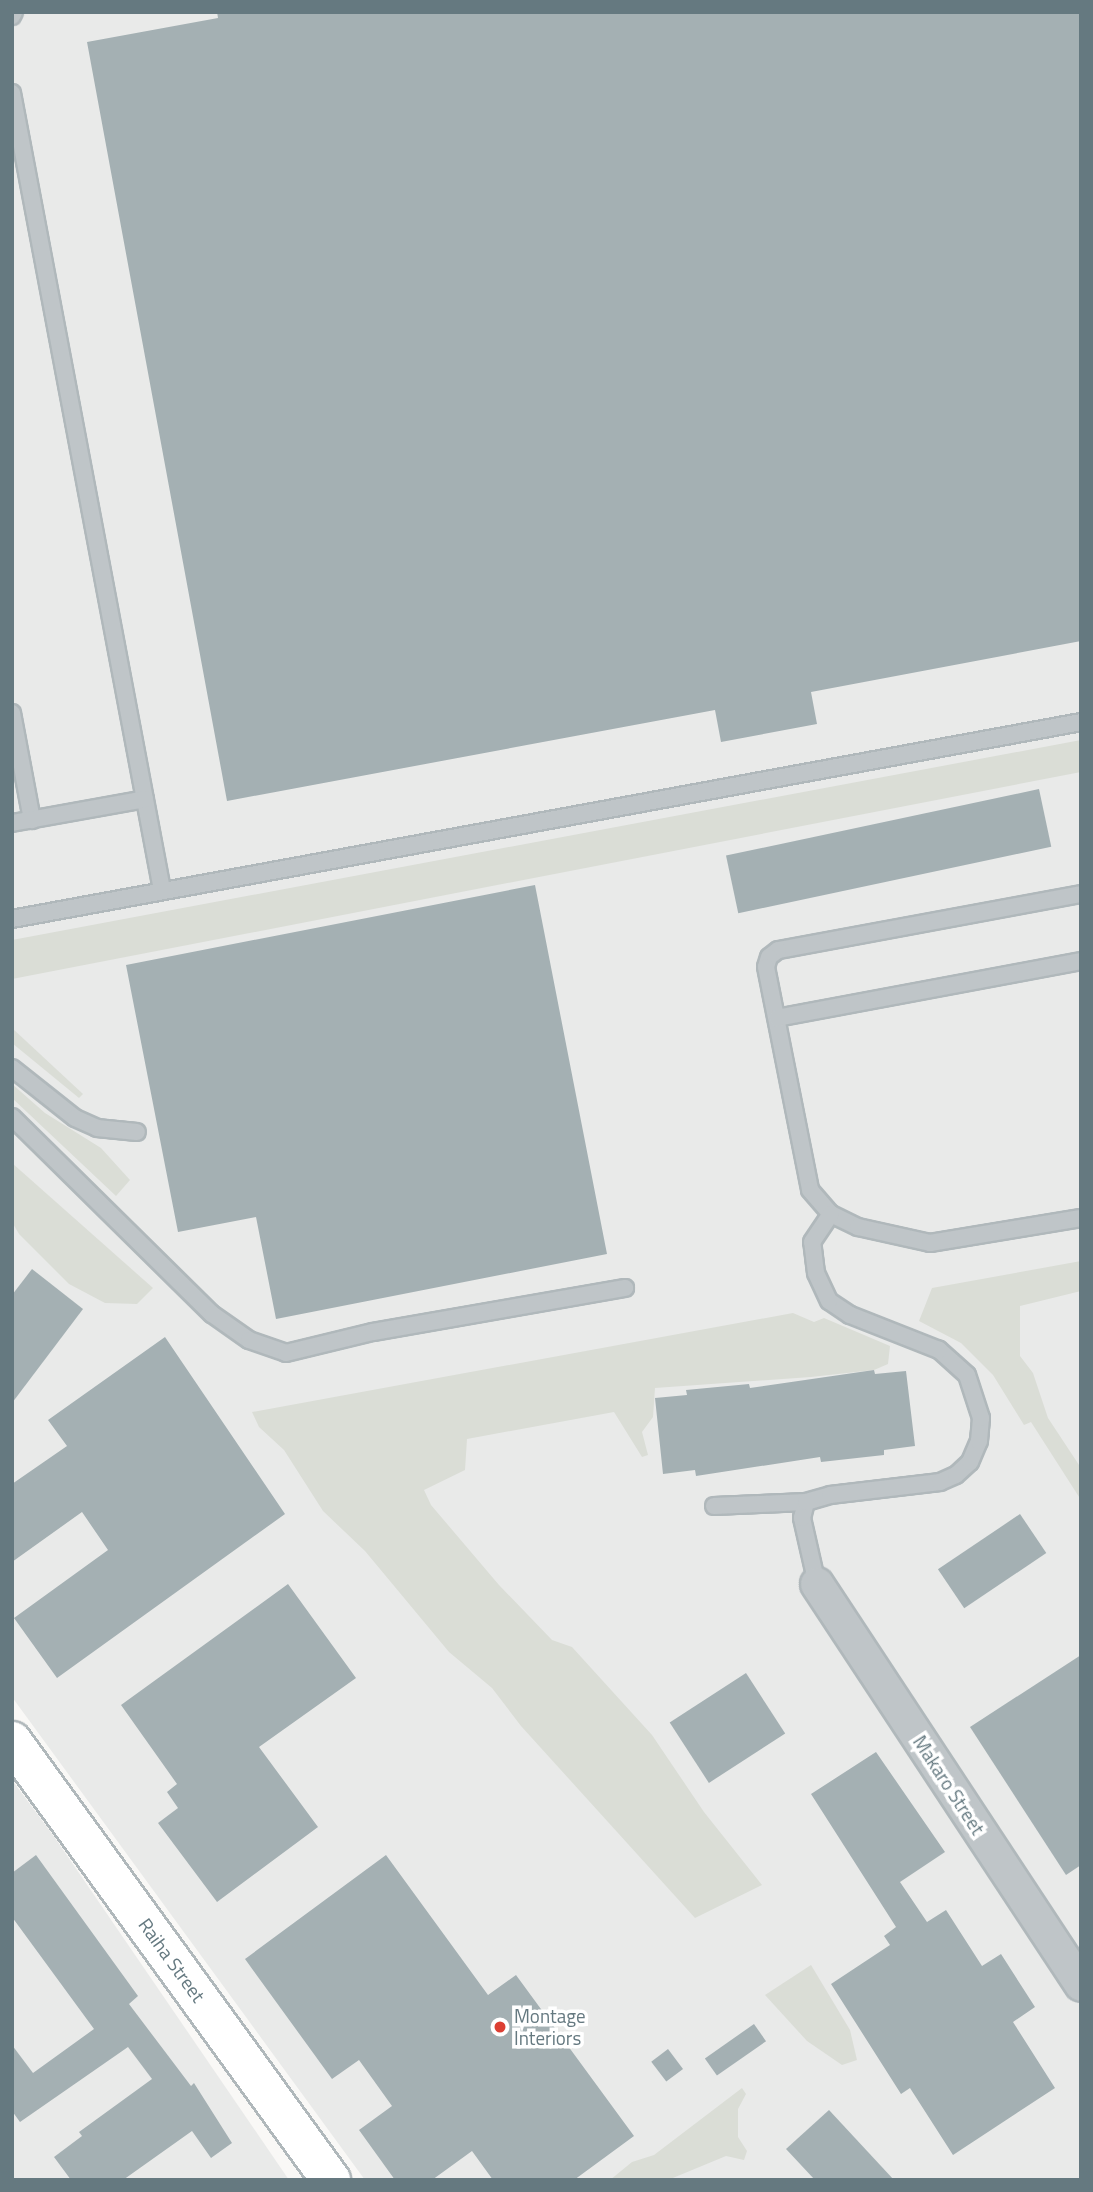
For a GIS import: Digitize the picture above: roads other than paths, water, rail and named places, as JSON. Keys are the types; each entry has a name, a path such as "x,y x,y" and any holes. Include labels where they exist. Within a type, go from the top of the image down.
{"main road":[{"name":"Raiha Street","path":"12,1741 331,2180"}],"street":[{"name":"Makaro Street","path":"817,1584 1081,1985"}],"lane":[{"path":"12,93 162,890"},
{"path":"12,713 32,820"},
{"path":"12,919 1081,722"},
{"path":"12,823 145,799"},
{"path":"1081,894 778,950 769,957 766,967 810,1190 831,1214 858,1227 930,1244 1081,1218"},
{"path":"776,1018 1081,961"},
{"path":"12,1068 75,1118 97,1128 137,1132"},
{"path":"12,1116 212,1314 249,1340 286,1353 373,1332 625,1288"},
{"path":"713,1506 806,1503 830,1494 940,1482 970,1462 979,1441 977,1396 967,1376 939,1350 850,1315 829,1301 816,1273 812,1242 831,1214"},
{"path":"806,1503 802,1518 817,1584"}],"place":[{"name":"Montage Interiors","path":"500,2027"}]}
